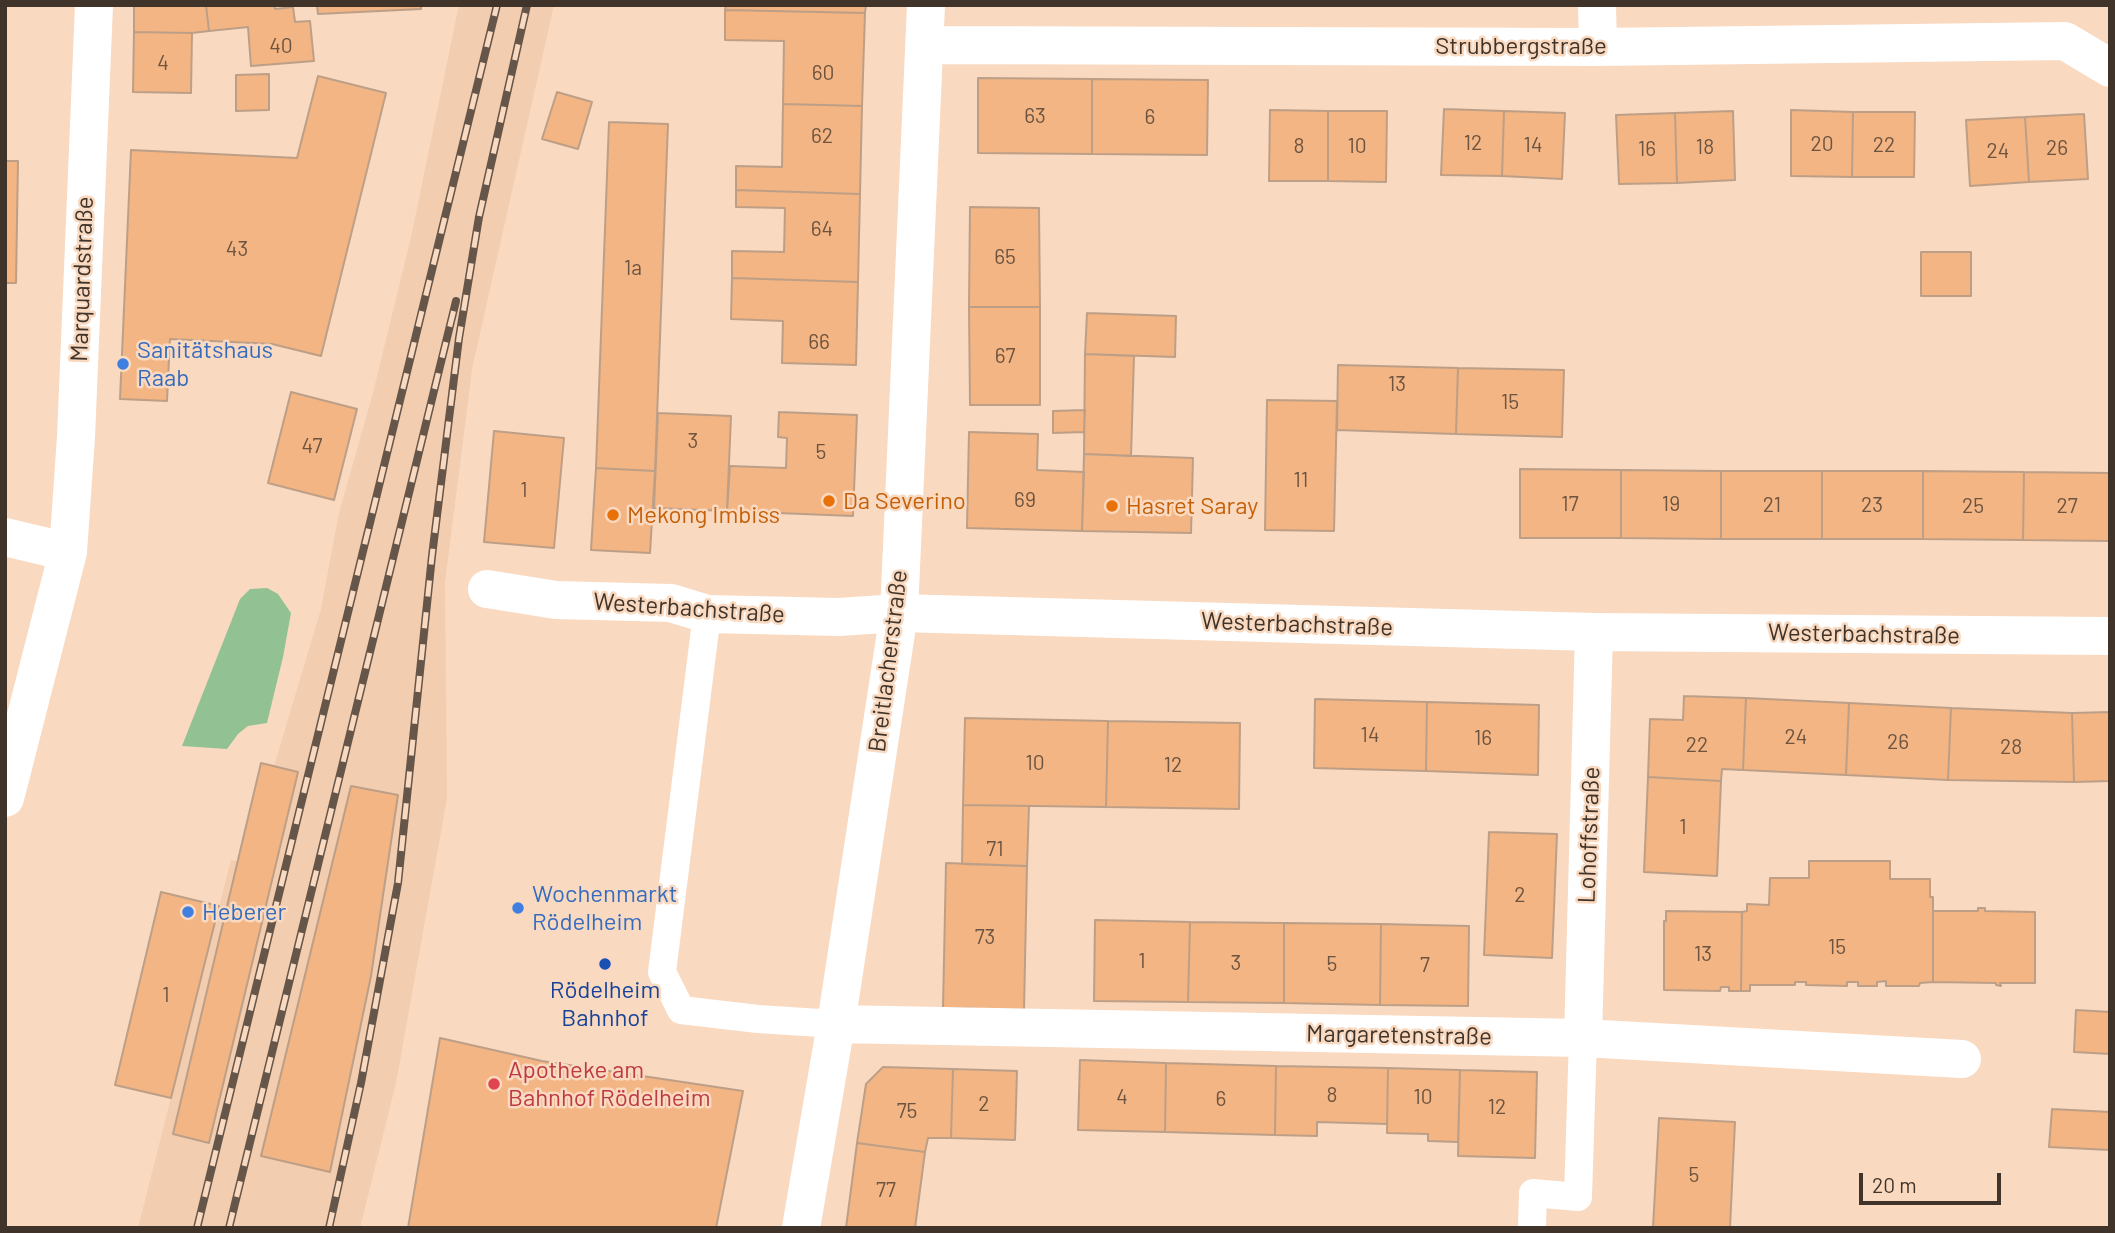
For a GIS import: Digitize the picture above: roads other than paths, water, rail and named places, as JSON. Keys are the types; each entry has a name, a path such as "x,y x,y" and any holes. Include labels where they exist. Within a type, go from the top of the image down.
{"street":[{"name":"Marquardstraße","path":"5,798 68,552 76,437 94,5"},
{"name":"Breitlacherstraße","path":"800,1228 836,1024 898,613 926,5"},
{"path":"1597,5 1598,47"},
{"name":"Strubbergstraße","path":"925,45 1598,47 2065,41 2110,68"},
{"path":"5,537 68,552"},
{"name":"Westerbachstraße","path":"487,589 556,600 671,603 707,614 839,617 898,613 1594,632 2110,636"},
{"name":"Lohoffstraße","path":"1583,1038 1594,632"},
{"name":"Margaretenstraße","path":"836,1024 1583,1038 1962,1059"}],"lane":[{"path":"707,614 662,972 681,1010 836,1024"},
{"path":"1532,1228 1533,1193 1578,1197 1583,1038"}],"railway":[{"path":"197,1228 497,5"},
{"path":"329,1228 361,1083 398,883 432,556 459,338 479,217 527,5"},
{"path":"229,1228 456,301"}],"place":[{"name":"Sanitätshaus Raab","path":"123,364"},
{"name":"Da Severino","path":"829,501"},
{"name":"Hasret Saray","path":"1112,506"},
{"name":"Mekong Imbiss","path":"613,515"},
{"name":"Wochenmarkt Rödelheim","path":"518,908"},
{"name":"Heberer","path":"188,912"},
{"name":"Rödelheim Bahnhof","path":"605,964"},
{"name":"Apotheke am Bahnhof Rödelheim","path":"494,1084"}]}
